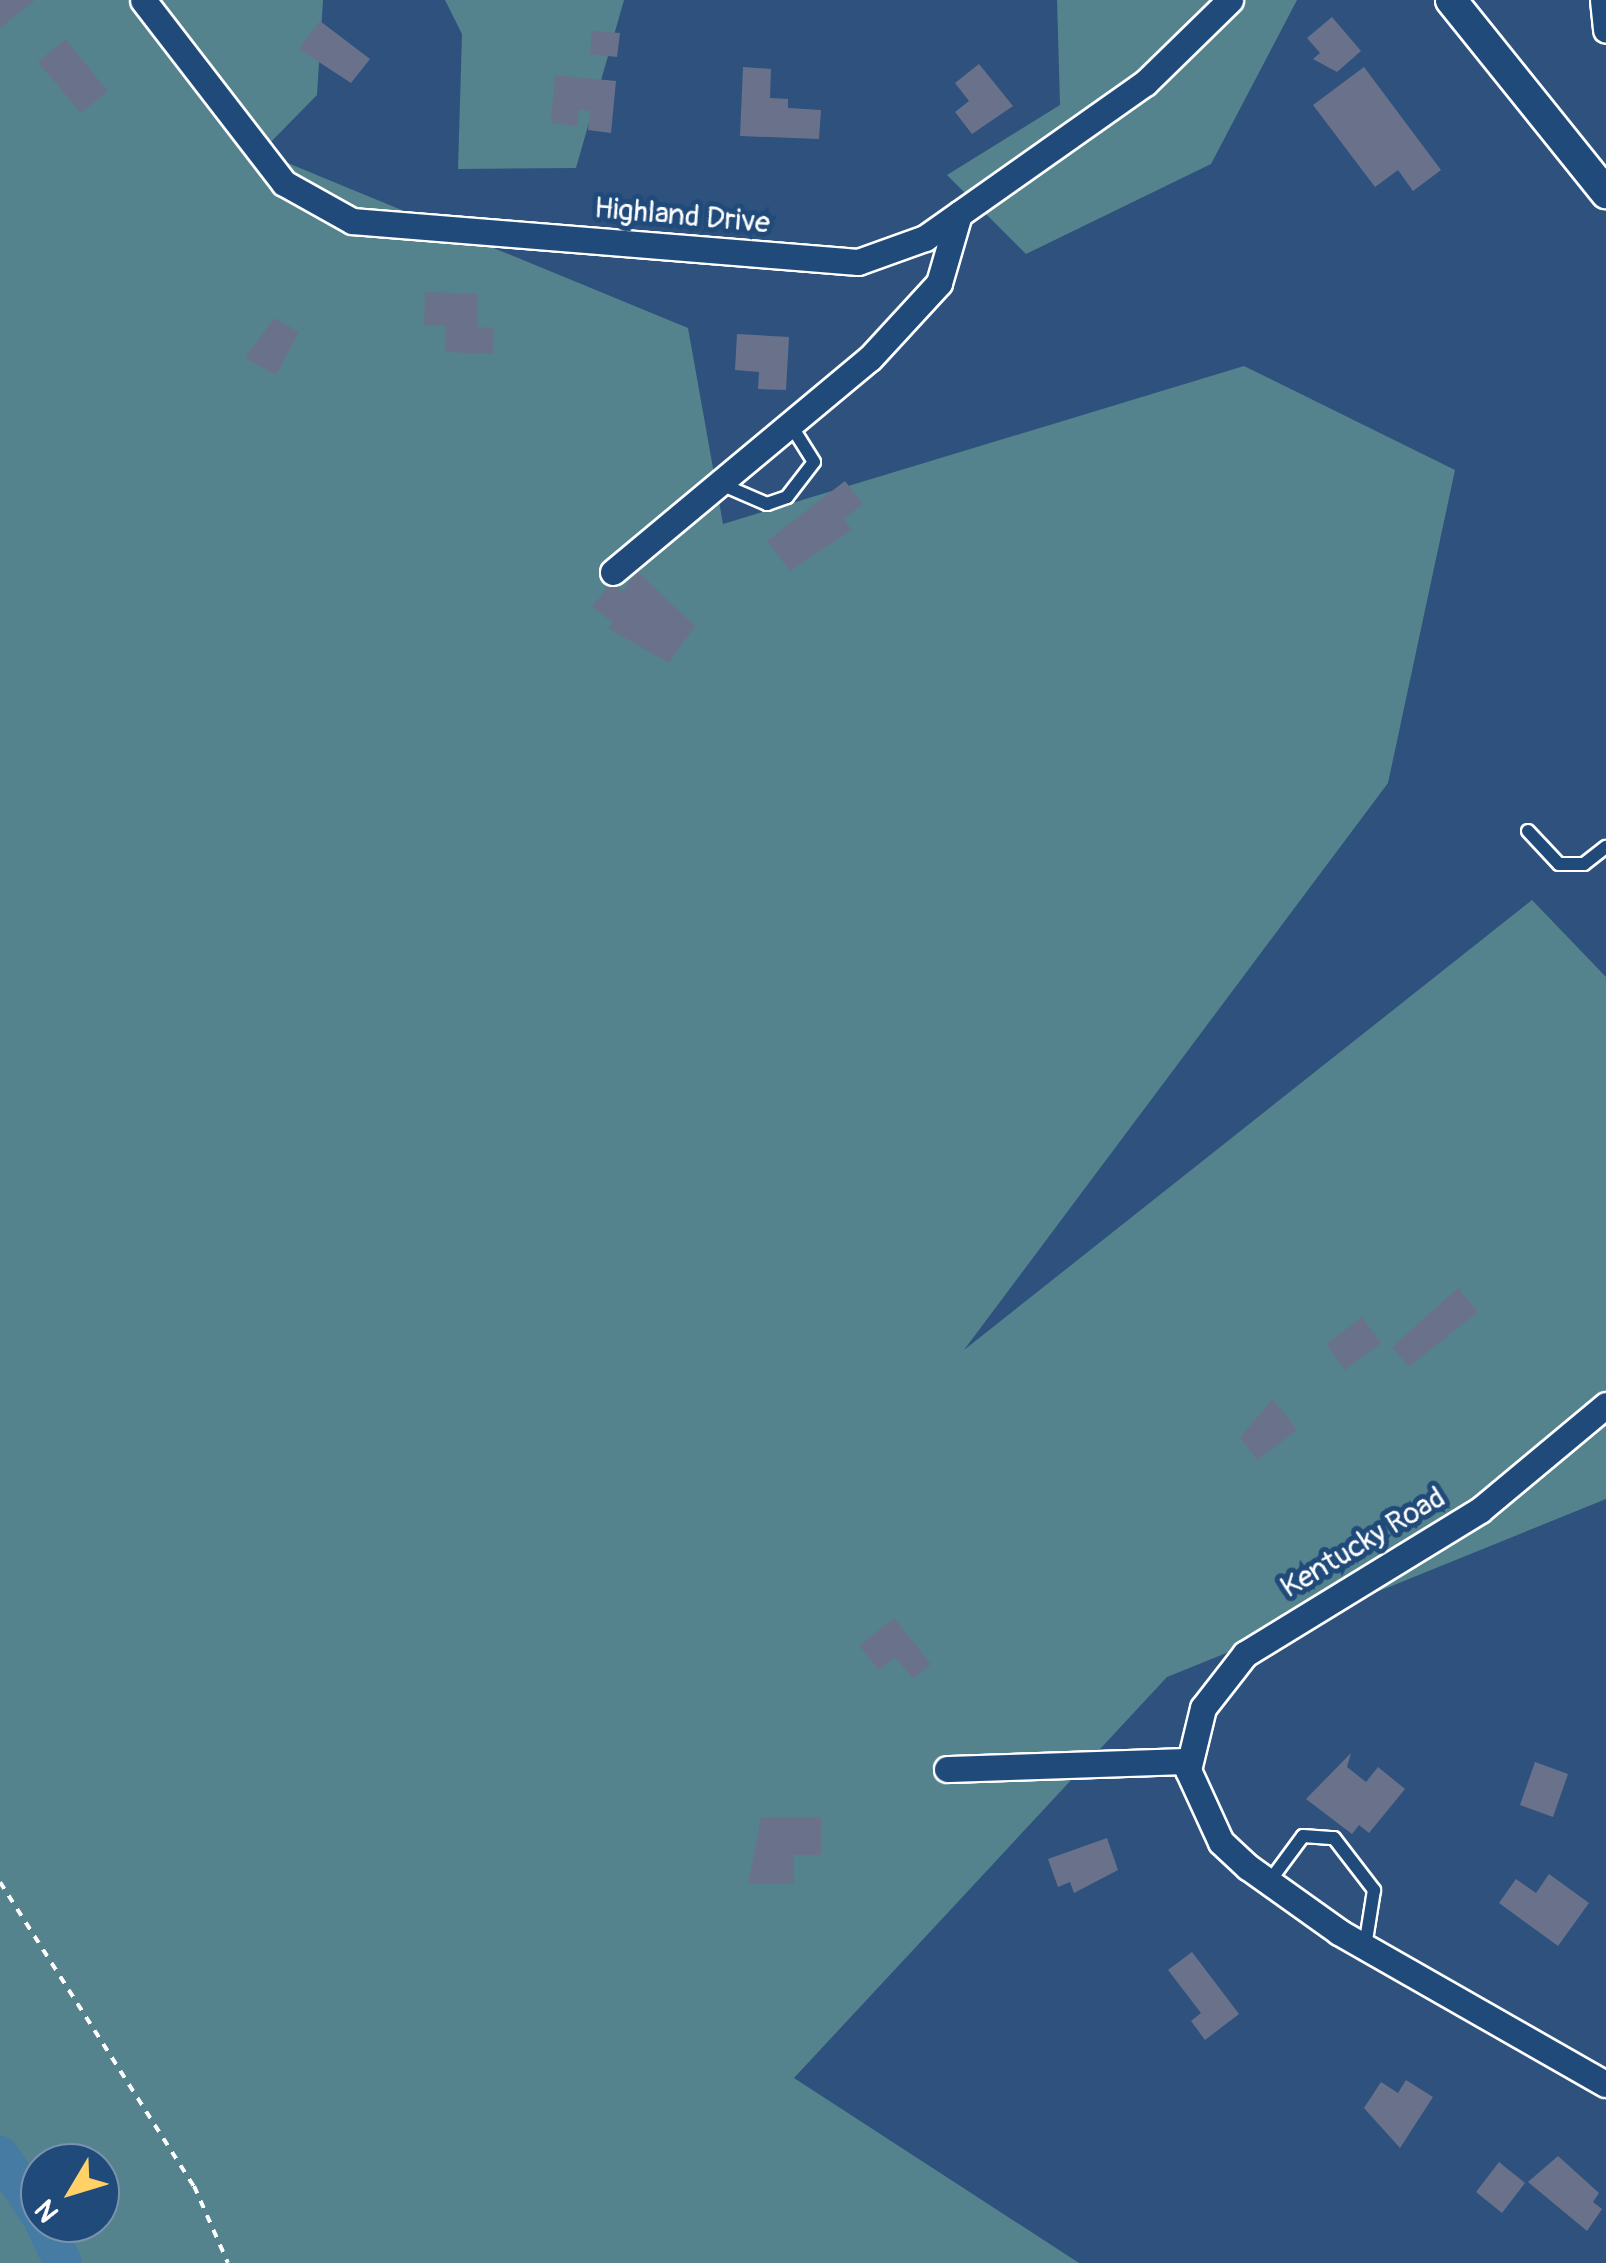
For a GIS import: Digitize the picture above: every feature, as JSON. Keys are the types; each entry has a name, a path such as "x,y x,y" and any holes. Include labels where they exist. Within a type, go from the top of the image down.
{"street":[{"name":"Highland Drive","path":"144,0 284,182 352,221 858,262 887,256 959,214 1144,84 1230,0"},
{"path":"1451,0 1606,192"},
{"path":"1602,0 1606,30"},
{"path":"614,572 792,427 939,283 959,214"},
{"name":"Kentucky Road","path":"1188,1761 1203,1708 1245,1654 1465,1520 1606,1405"},
{"path":"947,1769 1188,1761 1221,1842 1269,1882 1364,1946 1606,2084"}],"lane":[{"path":"723,485 767,504 787,497 814,462 792,427"},
{"path":"1528,832 1559,864 1584,864 1606,847"},
{"path":"1269,1882 1303,1836 1334,1838 1374,1890 1364,1946"}],"path":[{"path":"0,1882 194,2186 228,2263"}],"green space":[{"path":"0,0 323,0 317,95 261,152 688,328 723,524 1244,366 1455,470 1388,783 964,1350 1532,900 1606,977 1606,1499 1167,1677 794,2078 1079,2263 0,2263"},
{"path":"445,0 624,0 576,168 458,169 462,34"},
{"path":"1057,0 1297,0 1211,164 1026,254 947,175 1060,105"}],"building":[{"path":"0,0 35,0 0,28"},
{"path":"1332,17 1361,51 1337,72 1313,59 1320,53 1307,38"},
{"path":"320,21 370,59 351,83 299,49"},
{"path":"592,31 620,33 617,57 590,54"},
{"path":"65,39 108,91 81,113 38,62"},
{"path":"979,64 1013,106 972,134 955,112 969,101 955,83"},
{"path":"743,67 771,69 770,98 788,99 788,108 821,110 819,139 740,136"},
{"path":"1364,67 1441,170 1413,191 1398,170 1375,187 1313,105"},
{"path":"555,75 616,81 611,133 588,130 590,111 579,110 577,126 551,123"},
{"path":"425,292 478,294 477,327 494,328 493,354 445,352 446,326 424,325"},
{"path":"274,318 299,332 276,375 245,358"},
{"path":"737,334 789,337 786,390 758,389 759,372 735,370"},
{"path":"845,481 863,504 844,519 852,530 790,571 767,541"},
{"path":"637,571 695,626 669,663 608,628 613,622 592,607 611,582 623,591"},
{"path":"1458,1288 1478,1312 1409,1367 1392,1347"},
{"path":"1362,1317 1381,1343 1345,1370 1326,1344"},
{"path":"1273,1399 1297,1430 1257,1460 1240,1437"},
{"path":"894,1618 931,1664 913,1679 895,1657 879,1670 859,1646"},
{"path":"1351,1753 1347,1767 1366,1782 1378,1767 1405,1789 1369,1833 1359,1825 1352,1834 1306,1799"},
{"path":"1535,1762 1568,1774 1553,1817 1520,1805"},
{"path":"761,1817 821,1817 821,1855 794,1855 794,1884 748,1884"},
{"path":"1107,1838 1118,1870 1074,1893 1070,1882 1058,1887 1048,1859"},
{"path":"1549,1874 1589,1903 1558,1946 1499,1903 1516,1879 1536,1893"},
{"path":"1192,1952 1239,2014 1205,2040 1191,2021 1201,2013 1168,1970"},
{"path":"1406,2080 1433,2097 1400,2148 1364,2108 1381,2082 1398,2093"},
{"path":"1558,2156 1599,2193 1593,2202 1602,2209 1587,2231 1528,2182"},
{"path":"1499,2162 1525,2183 1502,2213 1476,2192"}],"waterway":[{"path":"0,2155 20,2185"},
{"path":"54,2243 63,2263"}]}
